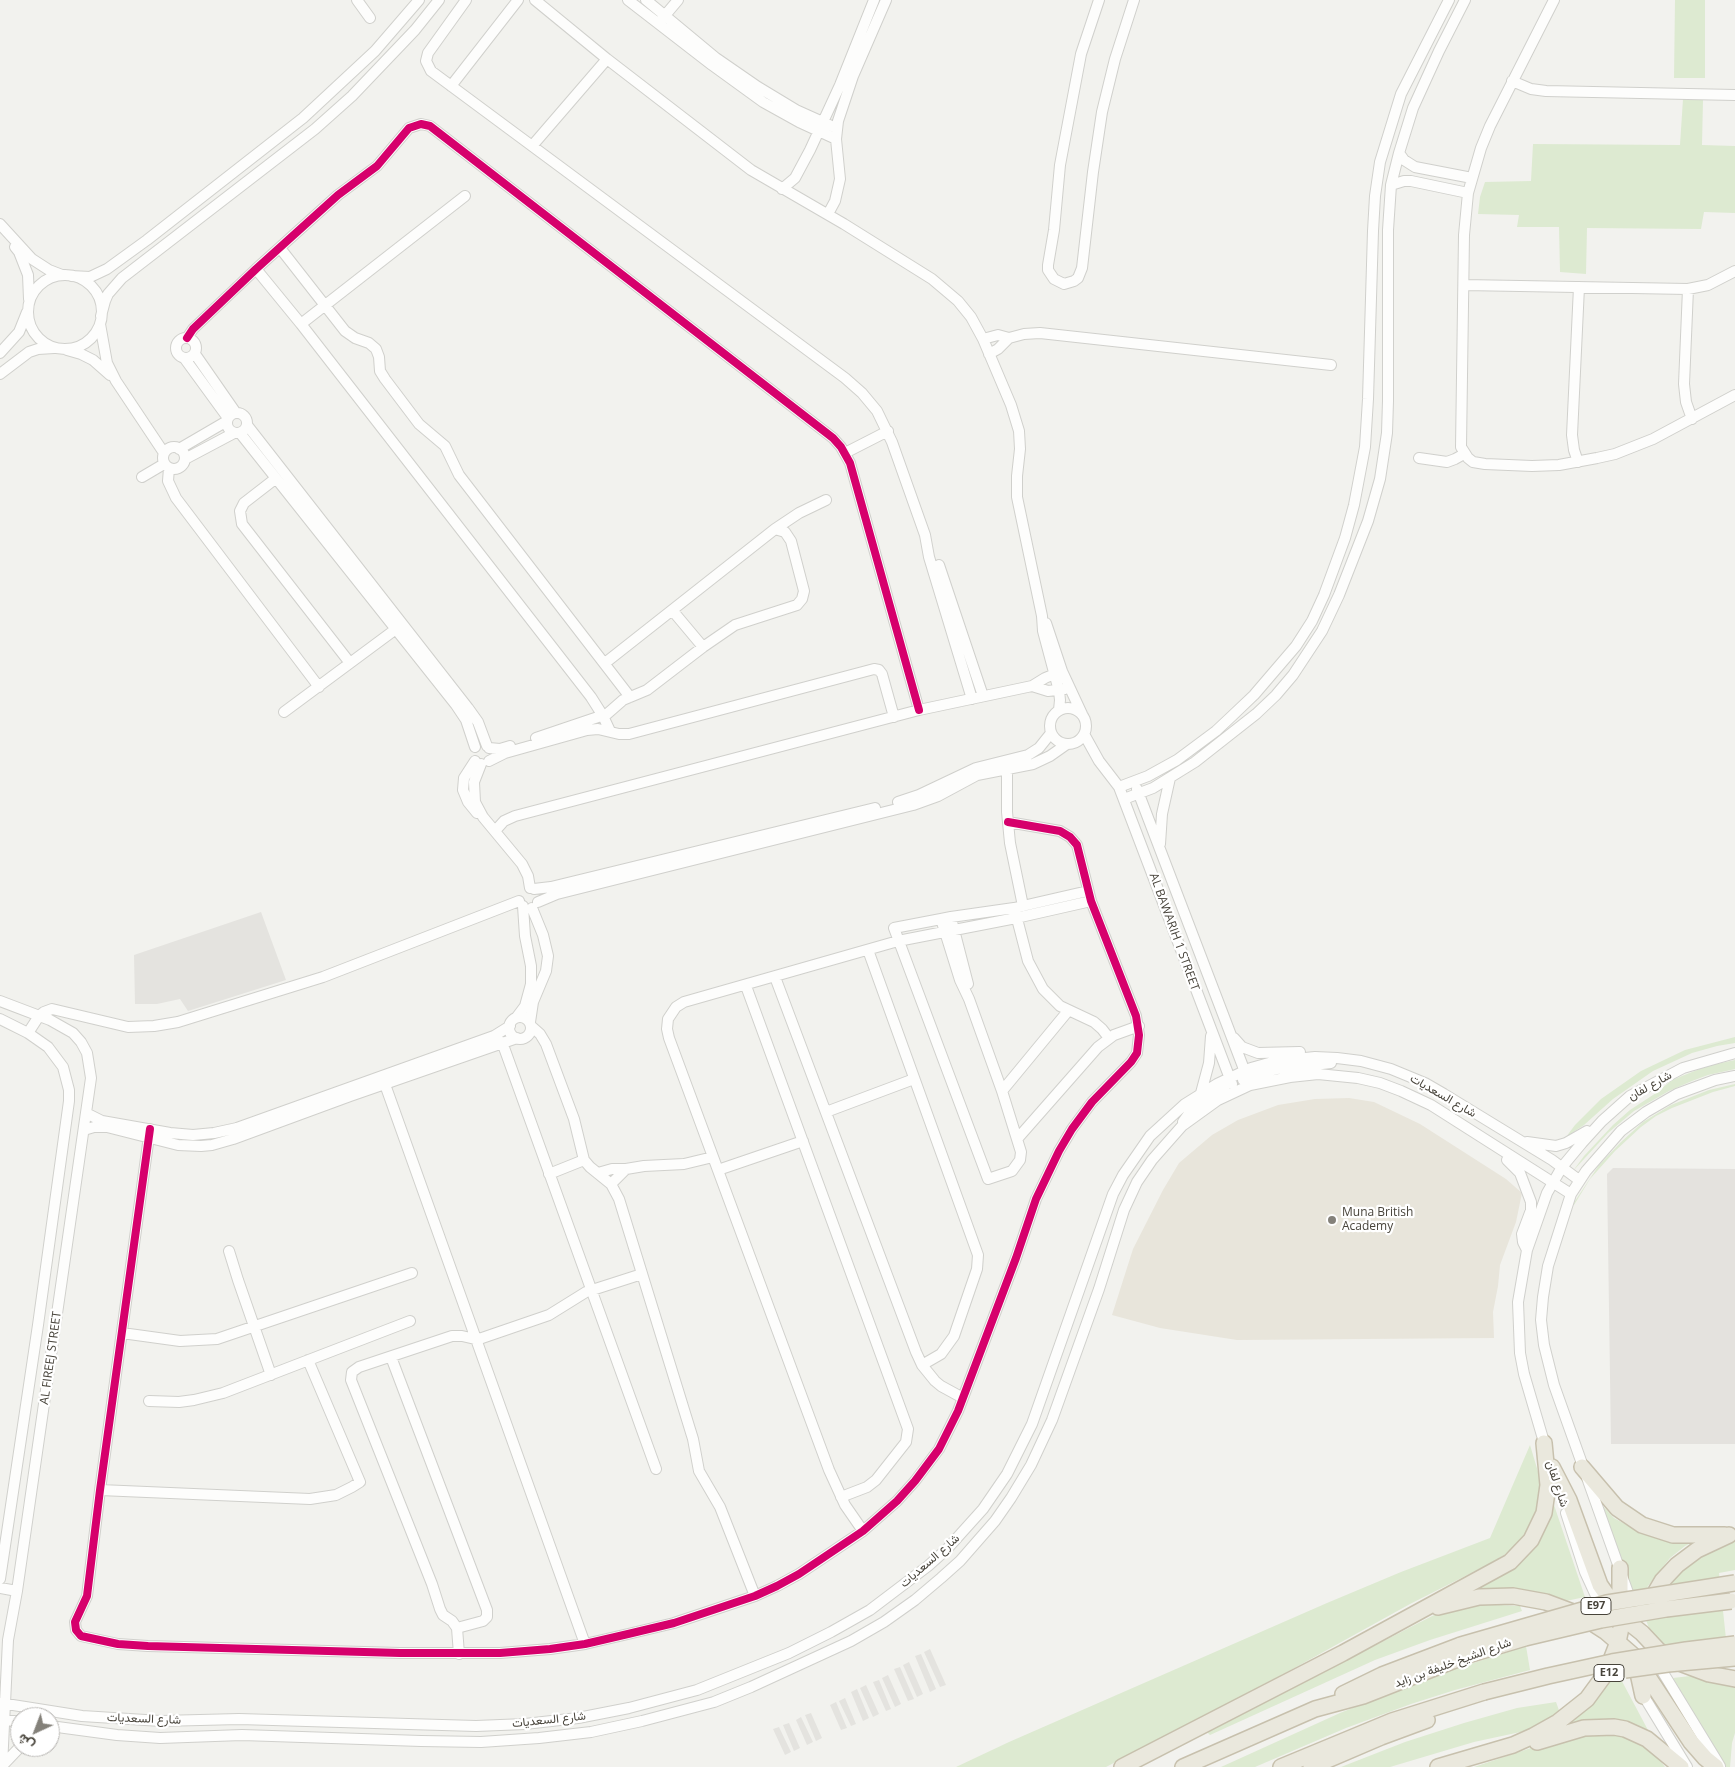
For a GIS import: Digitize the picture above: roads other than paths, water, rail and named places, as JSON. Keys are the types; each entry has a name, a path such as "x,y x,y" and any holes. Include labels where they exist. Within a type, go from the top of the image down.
{"highway":[{"path":"1122,1767 1502,1568 1518,1555 1531,1540 1544,1513 1548,1494 1544,1443"},
{"path":"1552,1467 1569,1500 1594,1572 1622,1618 1642,1633 1658,1650 1682,1664 1709,1674 1735,1679"},
{"path":"1582,1467 1617,1508 1642,1525 1673,1534 1732,1534"},
{"path":"1643,1696 1635,1657 1642,1633 1642,1618 1653,1595 1662,1582 1687,1557 1697,1550 1732,1534"},
{"path":"1438,1767 1513,1745 1533,1736 1558,1722 1587,1699 1606,1673 1618,1642 1622,1618 1620,1568"},
{"name":"E97","path":"1183,1767 1315,1709 1365,1683 1463,1650 1607,1603 1735,1583"},
{"path":"1415,1615 1448,1604 1479,1597 1496,1596 1530,1598 1562,1607 1578,1614 1592,1622 1635,1657 1691,1742 1716,1767"},
{"name":"شارع الشيخ خليفة بن زايد","path":"1463,1650 1666,1608 1733,1601"},
{"path":"1281,1767 1392,1721 1484,1697 1548,1676 1604,1664 1735,1644"},
{"name":"E12","path":"1310,1767 1484,1697 1599,1674 1668,1664 1735,1658"},
{"path":"1513,1745 1534,1742 1584,1728 1614,1727 1647,1739 1681,1767"}],"street":[{"path":"357,0 370,18"},
{"path":"0,353 19,332 28,306 38,286 54,277 90,277 107,268 148,240 303,118 375,51 419,0"},
{"path":"0,374 30,352 38,349 69,349 91,338 100,320 104,301 122,278 315,129 352,96 415,30 439,0"},
{"path":"466,0 430,49 427,64 431,71 849,381 870,402 888,431 957,631 983,696"},
{"path":"451,86 518,0"},
{"path":"535,0 751,170 828,214 941,285 964,309 976,326 1014,413 1019,431 1020,449 1017,497 1042,616 1051,634 1058,672 1064,689 1086,724 1084,734 1077,742 1067,744 1042,760 1023,766 1007,765"},
{"path":"628,0 661,19 746,90 781,112 821,127 836,128"},
{"path":"646,0 661,19"},
{"path":"661,19 678,0"},
{"path":"782,189 795,178 821,127 874,0"},
{"path":"828,214 835,201 840,179 836,128 853,76 886,0"},
{"path":"1099,0 1081,54 1060,165 1054,230 1048,265 1050,275 1064,284 1078,278 1082,268 1102,112 1115,59 1134,0"},
{"path":"1084,734 1099,761 1120,787 1135,782 1177,760 1216,731 1254,695 1277,669 1296,646 1312,621 1332,574 1358,491 1366,436 1373,231 1375,196 1380,162 1402,94 1449,0"},
{"path":"1124,799 1139,794 1170,778 1236,731 1276,695 1293,675 1332,613 1368,521 1380,479 1387,433 1388,230 1391,185 1398,153 1417,99 1465,0"},
{"path":"1554,0 1490,126 1468,193 1464,234 1460,440 1464,454 1473,462 1485,464 1532,466 1578,462 1615,454 1643,444 1735,396"},
{"path":"532,146 608,59"},
{"path":"1512,81 1531,89 1546,91 1735,95"},
{"path":"217,394 185,359 176,353 176,346 180,340 187,338 193,329 256,269 344,190 364,178 378,166 409,128 421,124 430,126 833,438 850,463 919,710"},
{"path":"821,127 836,139"},
{"path":"1398,153 1411,165 1472,178"},
{"path":"1436,186 1440,179 1440,172"},
{"path":"1391,185 1404,181 1468,193"},
{"path":"301,324 465,196"},
{"path":"0,227 32,259 49,270 82,279 94,290 101,305 100,320 107,363 116,381 148,429 171,450 183,453 185,459"},
{"path":"0,227 19,252 25,265 30,286 28,316 33,330 42,342 81,354 93,360 116,381"},
{"path":"280,248 346,331 355,338 369,343 376,349 379,357 380,371 385,379 419,424 446,446 459,475 630,697"},
{"path":"256,269 301,324 585,690 603,716 610,731"},
{"path":"1464,286 1688,289 1708,285 1735,271"},
{"path":"1578,462 1572,435 1579,287"},
{"path":"1688,289 1684,384 1686,402 1692,419"},
{"path":"982,340 993,336 1009,338 1032,333 1048,333 1331,365"},
{"path":"187,338 194,342 196,347 195,354 230,417 227,427 240,431 399,627 461,712 470,729 475,747 472,754 482,762"},
{"path":"989,354 998,349 1009,338"},
{"path":"185,359 195,354"},
{"path":"142,477 167,466 178,469 185,459 240,431 246,417 242,414 230,417 171,450 162,458 167,466 170,487 176,498 319,686"},
{"path":"240,431 275,479 473,714 481,729 492,756 482,762 474,782 474,795 480,812 522,864 532,888 538,893 528,904 525,936 531,966 531,984 525,1006 513,1022 511,1033 517,1038"},
{"path":"845,453 888,431"},
{"path":"1419,458 1446,462 1464,454"},
{"path":"275,479 244,503 240,511 242,524 350,663"},
{"path":"605,663 775,529 799,513 826,500"},
{"path":"1351,517 1368,521"},
{"path":"475,747 481,744 488,747 506,748 603,716 623,700 646,690 735,625 790,608 800,602 804,591 789,537 785,532 775,529"},
{"path":"672,610 703,647"},
{"path":"284,712 399,627"},
{"path":"957,631 972,698"},
{"path":"482,762 505,753 587,730 598,729 619,734 629,734 874,669 879,670 882,674 894,717"},
{"path":"495,831 504,821 516,816 919,710 1032,686 1058,672"},
{"path":"1032,686 1042,690 1064,689"},
{"path":"1064,689 1059,710 1050,722 1051,733 1057,741 1067,744"},
{"path":"1059,710 1069,708 1078,711 1082,715"},
{"path":"84,1130 94,1127 149,1134 192,1135 238,1132 424,1066 502,1042 520,1039 530,1033 533,1002 546,971 548,956 544,934 520,892 524,889 551,887 929,800 977,775 1007,765 1034,752 1044,744 1051,733"},
{"path":"1007,765 1008,822 1025,953 1034,975 1054,1001 1068,1011 1094,1022 1109,1038"},
{"path":"1160,850 1162,814 1170,778"},
{"name":"AL BAWARIH 1 STREET","path":"1135,782 1247,1077"},
{"name":"AL BAWARIH 1 STREET","path":"1120,787 1232,1084"},
{"path":"149,1134 87,1596 75,1622 76,1630 81,1636 118,1644 148,1646 459,1654 525,1651 585,1644 674,1623 755,1596 794,1577 863,1531 897,1501 924,1470 946,1435 963,1398 1016,1258 1036,1199 1058,1152 1100,1092 1134,1058 1139,1044 1138,1026 1134,1011 1090,896 1080,850 1070,837 1054,830 1008,822"},
{"path":"28,1033 39,1016 52,1009 116,1025 154,1026 178,1022 323,977 557,894 725,848"},
{"path":"946,918 968,984 969,1000 1018,1138 1021,1156 1016,1168 1008,1173 988,1179 894,928 946,918 1018,910 1090,896"},
{"path":"863,1531 841,1496 829,1470 669,1038 667,1024 672,1010 680,1004 898,941 949,930 1018,910"},
{"path":"868,950 976,1246 979,1260 978,1269 951,1343 935,1358 922,1364"},
{"path":"775,977 922,1364 930,1376 941,1386 963,1398"},
{"path":"746,986 908,1429 906,1442 876,1480 867,1487 841,1496"},
{"name":"AL FIREEJ STREET","path":"0,1001 62,1026 73,1033 87,1053 91,1078 17,1591 8,1640 3,1711 2,1766"},
{"path":"1002,1091 1068,1011"},
{"path":"424,1066 494,1036 513,1022 524,1018 540,1034 546,1044 574,1119 584,1160 611,1184 622,1206 694,1439 699,1471 720,1506 755,1596"},
{"name":"AL FIREEJ STREET","path":"0,1019 28,1033 48,1048 63,1067 67,1078 69,1101 0,1579"},
{"path":"1018,1138 1093,1052 1109,1038 1138,1026"},
{"path":"1229,1029 1232,1036 1242,1046 1258,1053 1335,1052 1362,1061"},
{"path":"1201,1093 1209,1064 1211,1032"},
{"path":"502,1042 656,1469"},
{"name":"شارع لفان","path":"1687,1767 1643,1696 1624,1659 1585,1572 1529,1396 1520,1353 1518,1302 1527,1250 1552,1182 1562,1167 1602,1121 1630,1096 1666,1076 1701,1062 1735,1053"},
{"name":"شارع السعديات","path":"60,1727 117,1735 160,1738 242,1735 481,1742 538,1738 616,1727 714,1702 752,1687 850,1641 884,1622 942,1578 977,1542 1011,1498 1031,1465 1052,1420 1131,1193 1152,1160 1182,1126 1185,1117 1193,1108 1247,1077 1265,1064 1293,1059 1337,1058 1362,1061 1398,1072 1425,1083 1521,1141 1579,1180"},
{"name":"شارع السعديات","path":"3,1711 161,1721 239,1719 467,1726 525,1724 578,1718 629,1708 696,1690 789,1653 870,1610 901,1588 947,1549 983,1509 998,1488 1032,1424 1113,1194 1123,1175 1150,1136 1168,1119 1201,1093 1232,1084 1247,1077 1318,1074 1358,1078 1380,1083 1418,1098 1571,1194"},
{"name":"شارع لفان","path":"1571,1194 1579,1180 1622,1131 1646,1112 1669,1098 1694,1087 1735,1076"},
{"path":"826,1112 914,1079"},
{"path":"383,1080 474,1339 585,1644"},
{"path":"86,1113 102,1121 149,1134"},
{"path":"1521,1141 1556,1146 1566,1143 1602,1121"},
{"path":"1475,1134 1511,1162 1520,1172 1531,1206 1522,1234 1527,1250"},
{"path":"718,1170 803,1141"},
{"path":"598,1173 612,1169 684,1164 713,1157"},
{"path":"549,1174 584,1160"},
{"path":"611,1184 626,1169"},
{"path":"1571,1194 1548,1266 1543,1297 1541,1320 1544,1345 1554,1385 1642,1633 1666,1679 1720,1767"},
{"path":"229,1251 271,1375"},
{"path":"122,1333 192,1342 217,1339 412,1273"},
{"path":"459,1654 457,1628 452,1621 443,1615 440,1609 432,1584 351,1380 352,1372 356,1368 452,1336 474,1339 482,1338 550,1315 591,1290 642,1274"},
{"path":"150,1401 179,1402 209,1398 410,1321"},
{"path":"391,1357 487,1610 487,1617 483,1621 457,1628"},
{"path":"100,1490 310,1498 336,1495 352,1487 360,1482 308,1360"},
{"path":"0,1588 17,1591"},
{"path":"60,1718 82,1716"}],"place":[{"name":"Muna British Academy","path":"1332,1220"}]}
